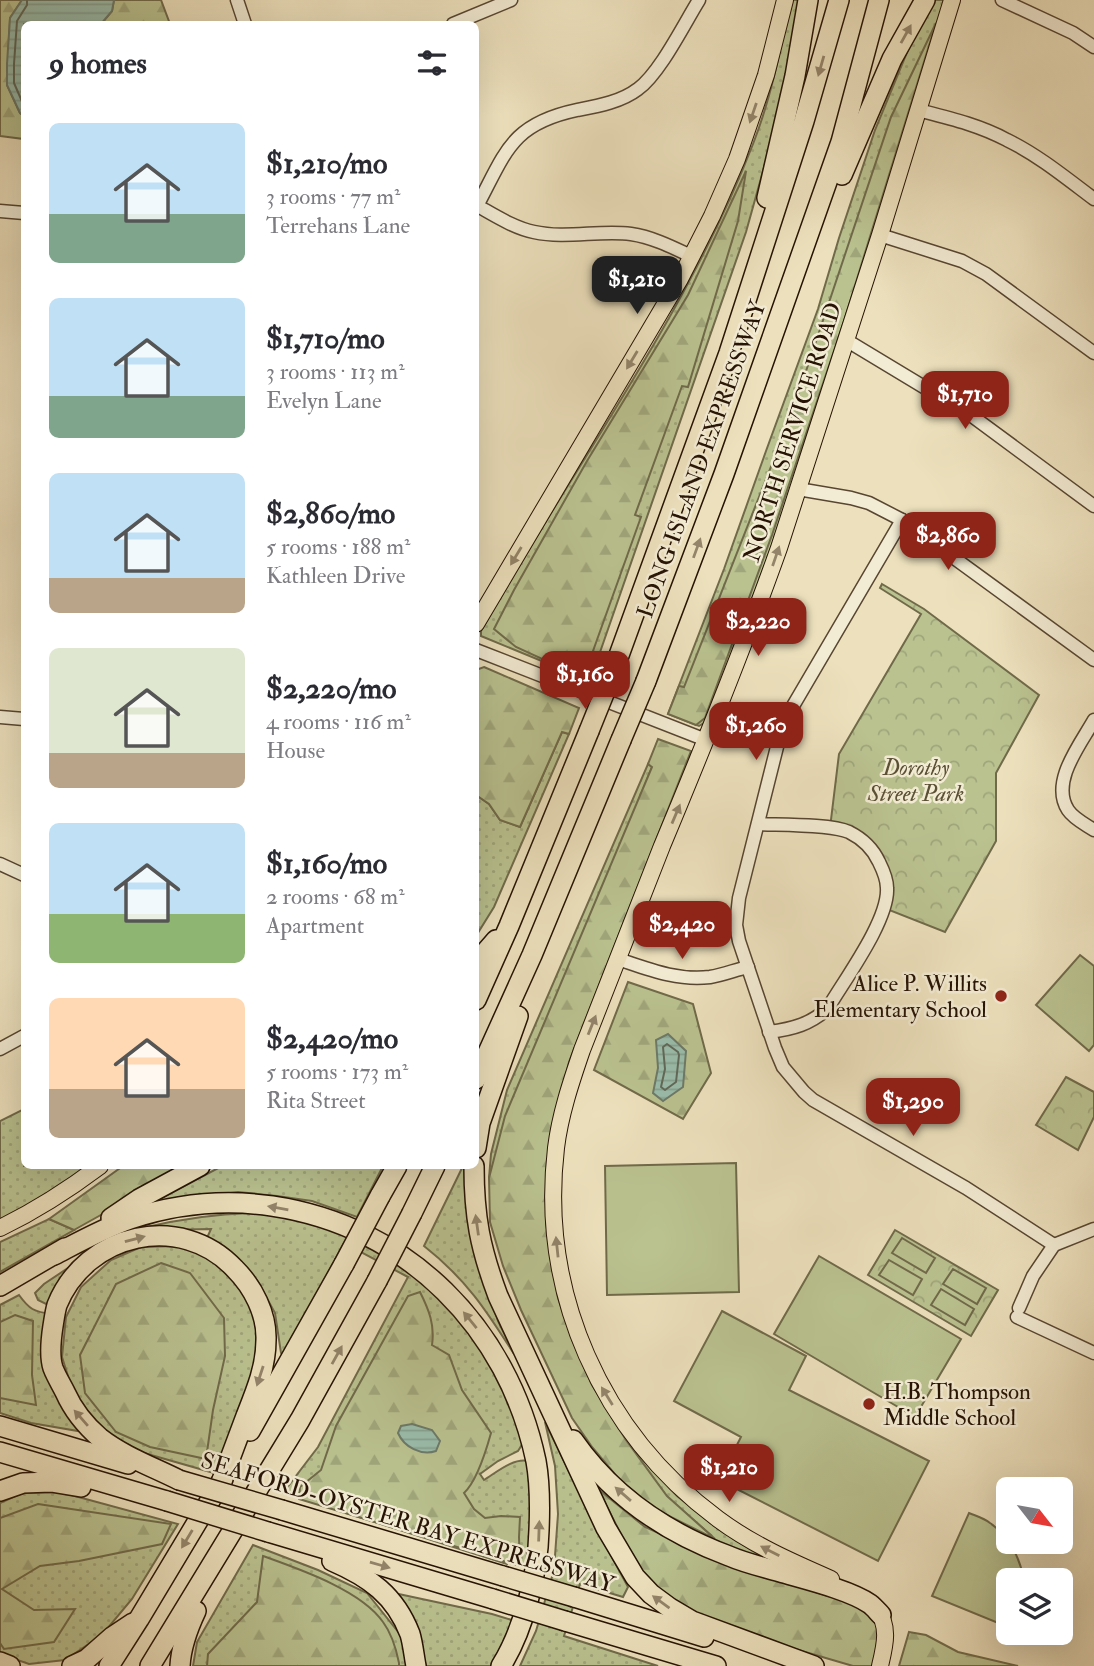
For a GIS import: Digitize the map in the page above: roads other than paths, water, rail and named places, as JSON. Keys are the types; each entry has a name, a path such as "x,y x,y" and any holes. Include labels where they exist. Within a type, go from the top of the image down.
{"highway":[{"path":"729,353 780,145 808,0"},
{"name":"LONG ISLAND EXPRESSWAY","path":"479,993 614,669 729,353 804,121 839,0"},
{"name":"LONG ISLAND EXPRESSWAY","path":"479,1072 578,846 688,573 841,142 879,0"},
{"path":"762,366 870,108 892,59 925,0"},
{"path":"479,1129 578,846"},
{"path":"479,960 509,926"},
{"path":"54,1255 139,1199 194,1169"},
{"path":"109,1666 222,1480 395,1169"},
{"path":"150,1666 300,1420 377,1281 434,1169"},
{"path":"474,1169 478,1233 498,1296 581,1451 620,1492 673,1531 732,1558 830,1587 868,1603 881,1615"},
{"path":"0,1286 94,1234 129,1220 162,1210 231,1203 270,1206 311,1214 347,1226 380,1242 416,1266 472,1321 495,1354 513,1388 526,1423 536,1464 540,1505 538,1550 531,1588 519,1626 501,1666"},
{"path":"179,1480 116,1449 99,1436 72,1407 53,1367 51,1339 57,1307 70,1282 90,1260 114,1245 143,1236 172,1236 199,1243 226,1259 247,1281 260,1307 267,1337 264,1367 222,1480"},
{"path":"519,1339 606,1528 635,1577 651,1594 692,1621 814,1666"},
{"name":"SEAFORD-OYSTER BAY EXPRESSWAY","path":"0,1426 802,1666"},
{"path":"0,1452 716,1666"},
{"path":"0,1491 23,1483 51,1482 167,1501"},
{"path":"180,1666 188,1626 253,1499"},
{"path":"268,1532 373,1582 395,1605 410,1635 416,1666"},
{"path":"72,1666 87,1659 112,1637 139,1619"},
{"path":"0,1662 10,1666"}],"main road":[{"path":"479,619 680,279 712,216 737,159 765,75 785,0"},
{"name":"NORTH SERVICE ROAD","path":"881,1615 870,1601 850,1588 755,1543 720,1520 656,1464 624,1423 604,1391 575,1328 556,1251 553,1200 556,1148 572,1079 762,596 880,235 952,0"},
{"path":"0,1228 29,1214 96,1169"},
{"path":"881,1615 886,1631 882,1658"}],"street":[{"path":"460,21 511,0"},
{"path":"479,201 509,146 527,129 555,115 599,106 638,90 658,67 699,0"},
{"path":"1002,0 1073,33 1094,47"},
{"path":"240,1 244,21"},
{"path":"918,110 977,126 1008,140 1094,199"},
{"path":"479,206 520,228 534,232 562,236 601,232 632,234 652,239 691,256"},
{"path":"0,211 21,213"},
{"path":"880,235 962,261 986,274 1094,353"},
{"path":"846,340 972,416 1094,506"},
{"path":"798,489 869,503 902,520 1094,660"},
{"path":"902,520 783,723 739,898 736,925 739,942 783,1067 804,1092 813,1100 966,1188 1054,1245"},
{"path":"479,651 706,740"},
{"path":"0,717 21,719"},
{"path":"1094,720 1064,774 1061,786 1067,809 1079,821 1094,830"},
{"path":"758,824 832,828 848,832 865,842 875,853 884,872 887,887 886,902 880,919 828,1008 803,1026 769,1032"},
{"path":"0,864 21,874"},
{"path":"618,958 665,975 684,978 710,977 748,967"},
{"path":"0,1049 21,1038"},
{"path":"1094,1229 1054,1245 1033,1276 1018,1313 1094,1353"}],"water":[{"path":"22,0 114,0 112,11 104,21 21,21 21,114 7,85 10,18"},
{"path":"668,1034 686,1051 683,1087 663,1101 653,1093 658,1068 656,1040"},
{"path":"412,1424 432,1430 440,1441 436,1451 419,1451 404,1442 398,1433 401,1426"}],"place":[{"name":"Alice P. Willits Elementary School","path":"1001,996"},
{"name":"H.B. Thompson Middle School","path":"869,1404"}],"park label":[{"name":"Dorothy Street Park","path":"916,780"}]}
